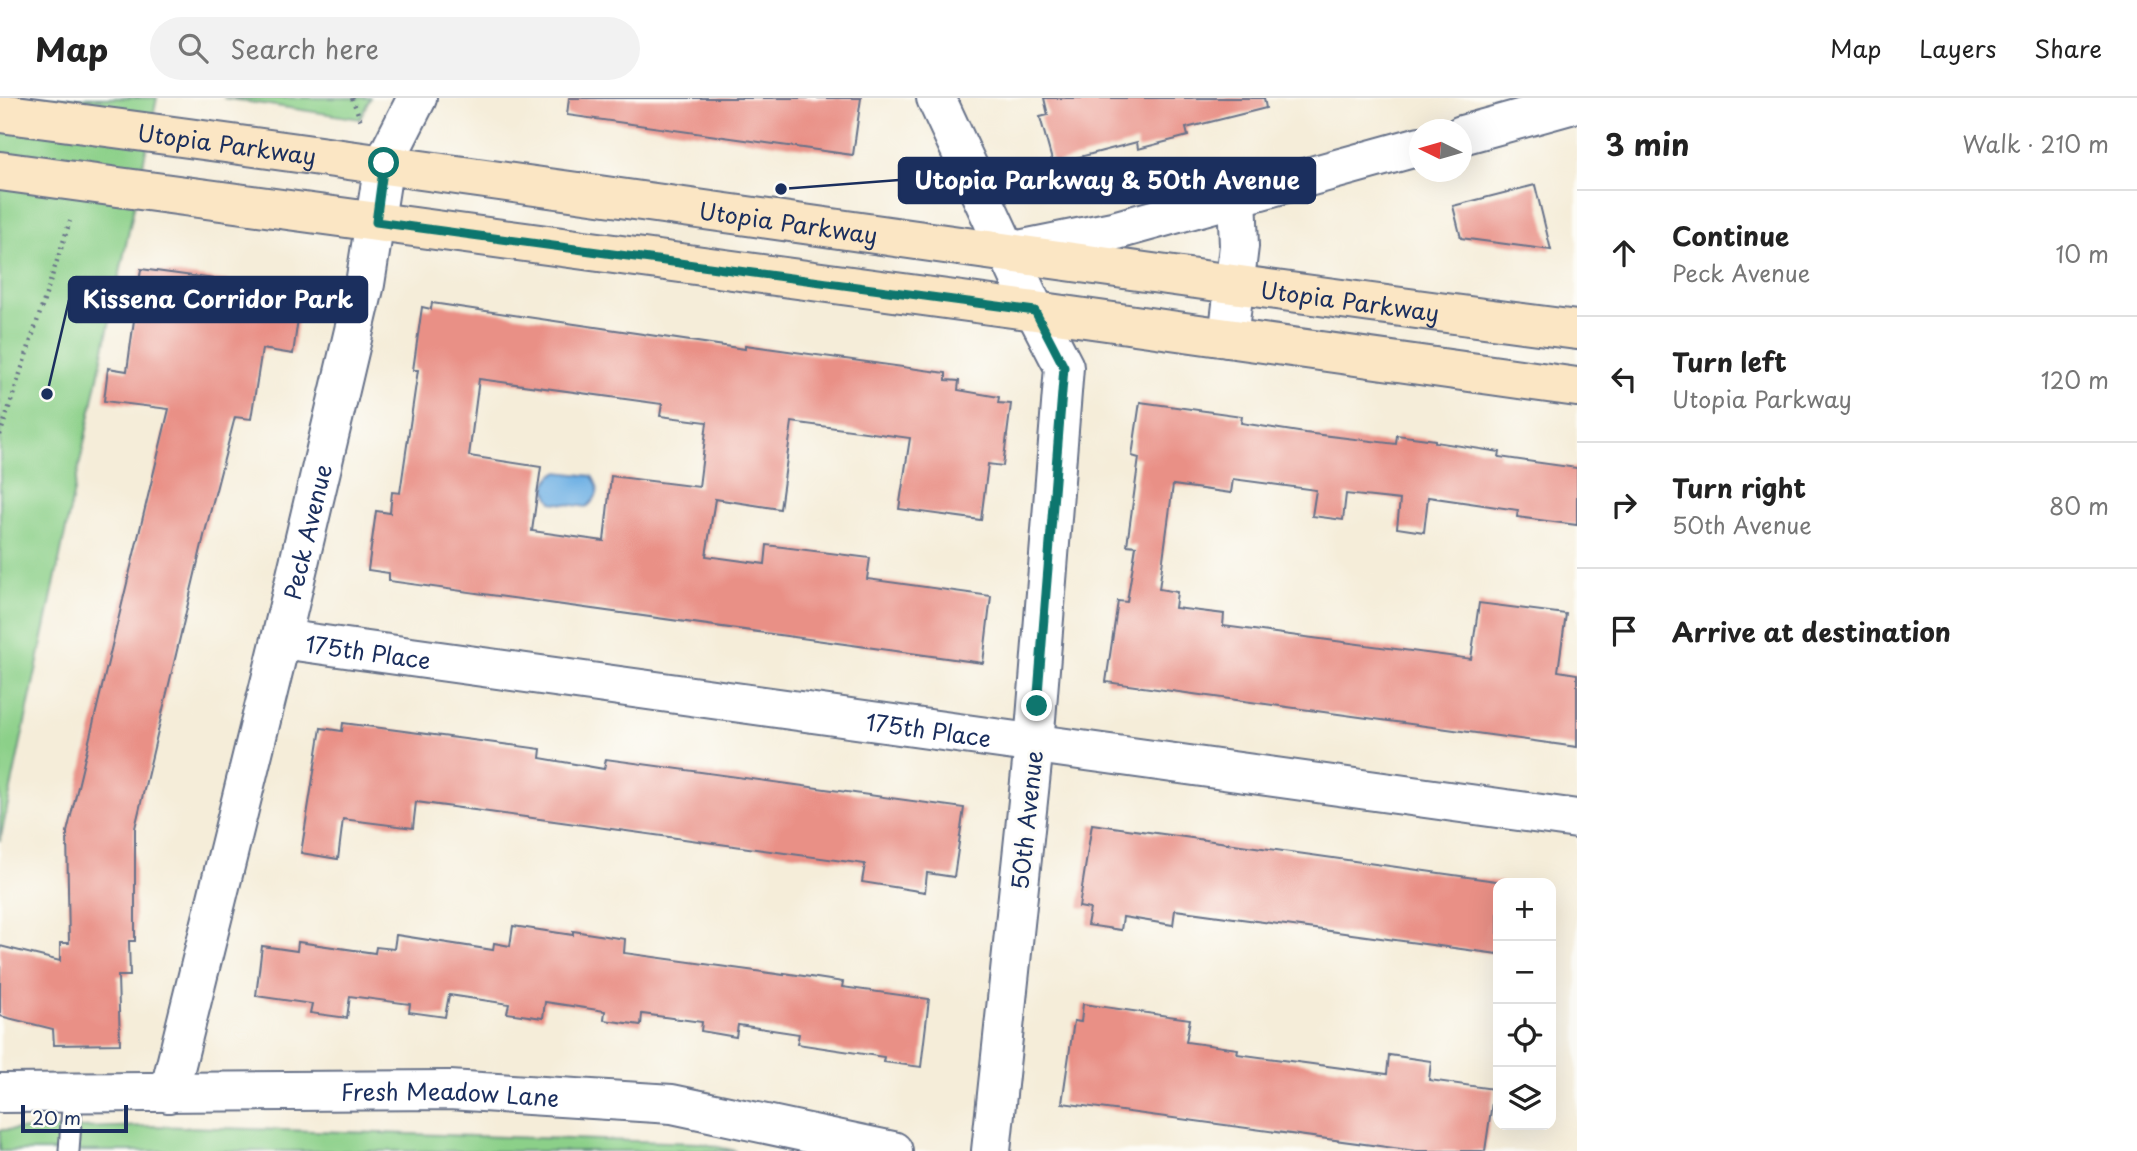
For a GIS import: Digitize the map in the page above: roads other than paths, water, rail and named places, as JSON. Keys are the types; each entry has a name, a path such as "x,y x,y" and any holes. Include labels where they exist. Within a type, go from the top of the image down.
{"main road":[{"name":"Utopia Parkway","path":"0,113 384,163 1233,286 1577,330"},
{"path":"0,171 1577,387"}],"street":[{"name":"Peck Avenue","path":"169,1093 365,284 384,163 417,98"},
{"name":"50th Avenue","path":"936,98 1035,311 1064,367 1034,744 991,1151"},
{"path":"1472,132 1577,103"},
{"path":"1008,253 1117,230 1409,149"},
{"path":"1228,338 1239,246 1237,195"},
{"name":"175th Place","path":"281,639 1577,819"},
{"name":"Fresh Meadow Lane","path":"0,1093 449,1090 672,1104 893,1151"}],"lane":[{"path":"69,1151 73,1093"}],"water":[{"path":"557,472 592,476 597,492 587,507 552,502 546,486"}],"place":[{"name":"Utopia Parkway & 50th Avenue","path":"781,189"},
{"name":"Kissena Corridor Park","path":"47,394"}]}
